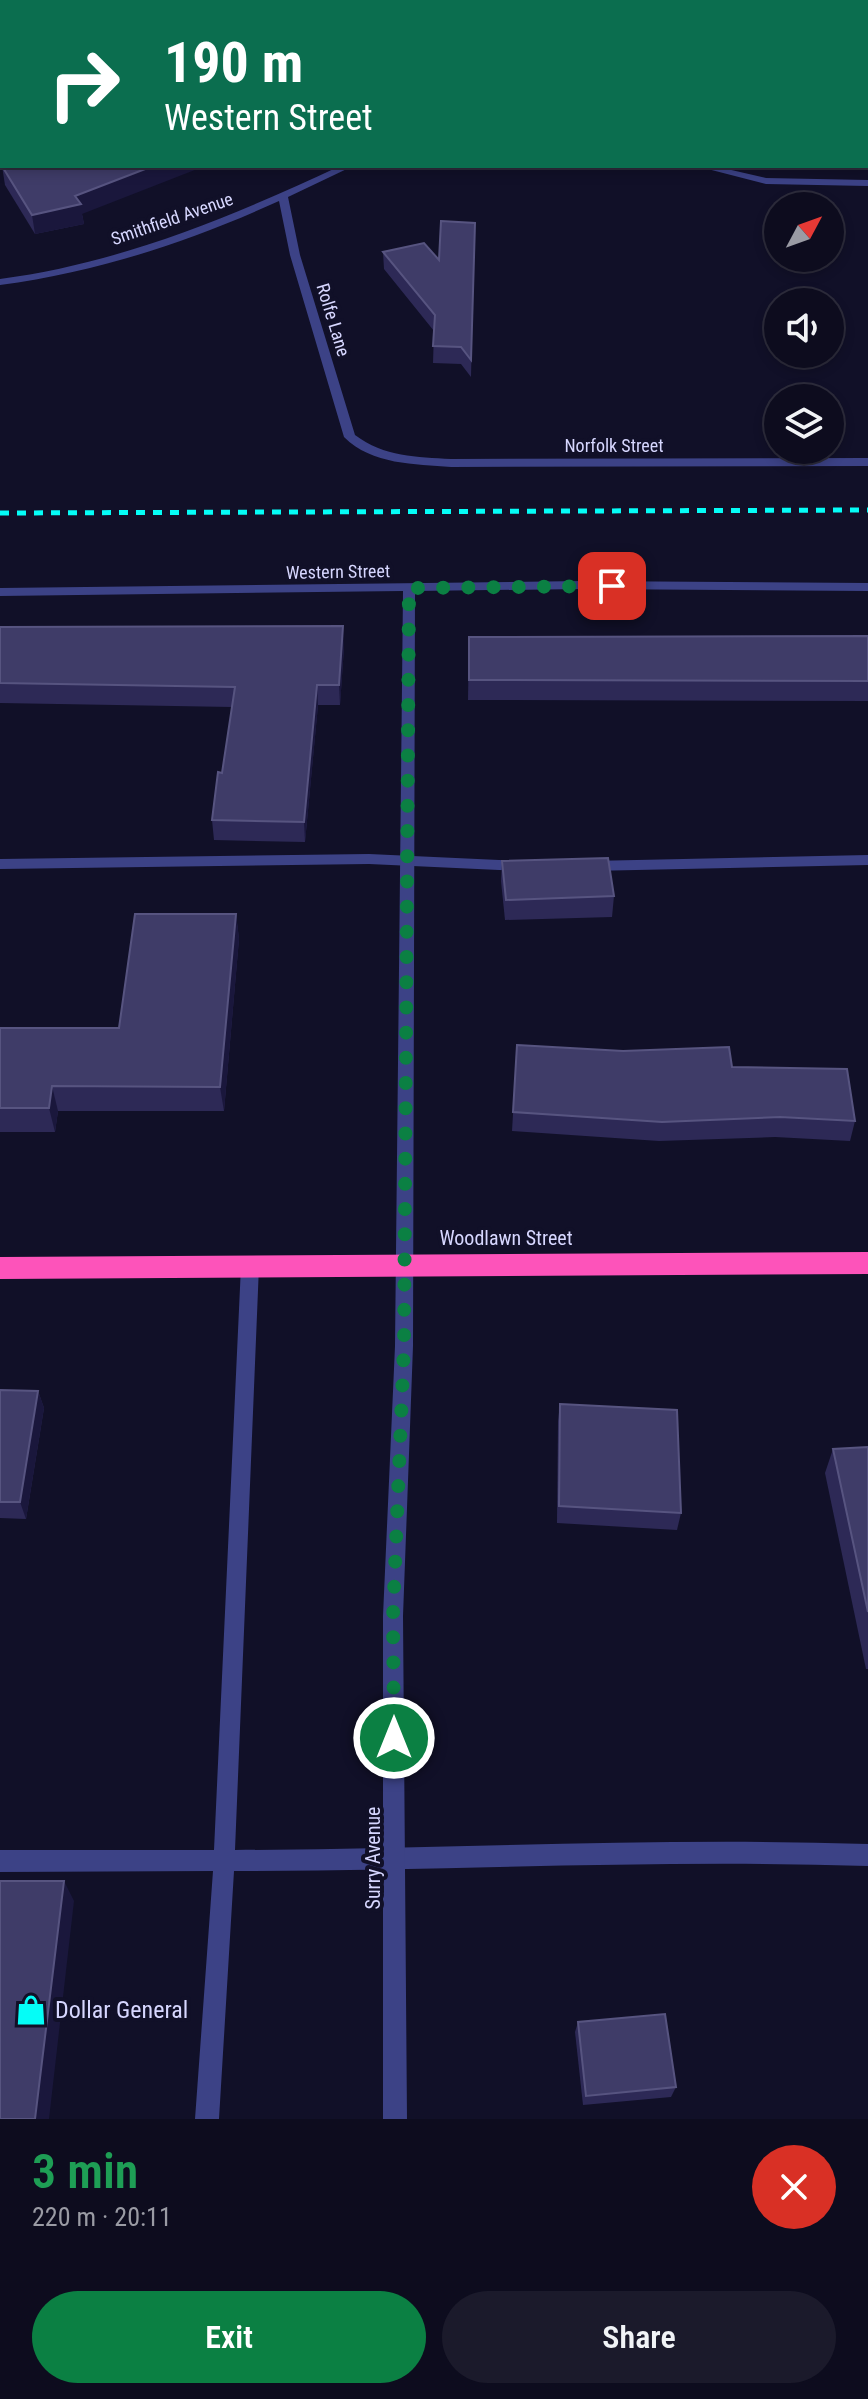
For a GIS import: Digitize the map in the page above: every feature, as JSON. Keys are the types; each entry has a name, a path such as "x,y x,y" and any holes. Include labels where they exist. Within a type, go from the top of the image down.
{"highway":[{"name":"Woodlawn Street","path":"0,1268 868,1263"}],"street":[{"name":"Smithfield Avenue","path":"0,282 71,269 139,250 283,195 344,168"},
{"path":"710,168 766,181 868,183"},
{"name":"Rolfe Lane","path":"283,195 295,255 350,437 363,448"},
{"name":"Norfolk Street","path":"363,448 393,458 451,463 868,462"},
{"name":"Western Street","path":"0,592 868,587"},
{"name":"Surry Avenue","path":"395,2119 393,1616 404,1346 409,588"},
{"path":"580,866 868,860"},
{"path":"0,864 408,862 532,866"},
{"path":"207,2119 224,1861 250,1266"},
{"path":"0,1861 395,1860 748,1851 868,1855"}],"building":[{"path":"3,168 148,168 75,196 81,204 32,215"},
{"path":"441,221 475,223 471,360 461,347 433,346 435,315 383,252 424,243 439,260"},
{"path":"343,626 339,685 317,685 304,822 212,820 235,687 0,683 0,627"},
{"path":"868,636 868,681 469,680 469,637"},
{"path":"608,858 614,896 506,900 502,861"},
{"path":"135,914 236,914 220,1087 52,1086 49,1108 0,1108 0,1028 119,1028"},
{"path":"517,1045 623,1051 729,1047 732,1067 847,1069 855,1121 780,1117 662,1122 513,1112"},
{"path":"0,1390 38,1391 20,1502 0,1502"},
{"path":"560,1404 677,1410 681,1513 559,1506"},
{"path":"868,1447 868,1612 833,1449"},
{"name":"Dollar General","path":"0,1881 64,1881 35,2119 0,2119"},
{"path":"665,2014 676,2087 586,2096 578,2022"}],"railway":[{"path":"0,513 868,510"}],"place":[{"name":"Dollar General","path":"31,2010"}],"route":[{"path":"394,1738 393,1616 404,1346 409,588 612,586"}]}
